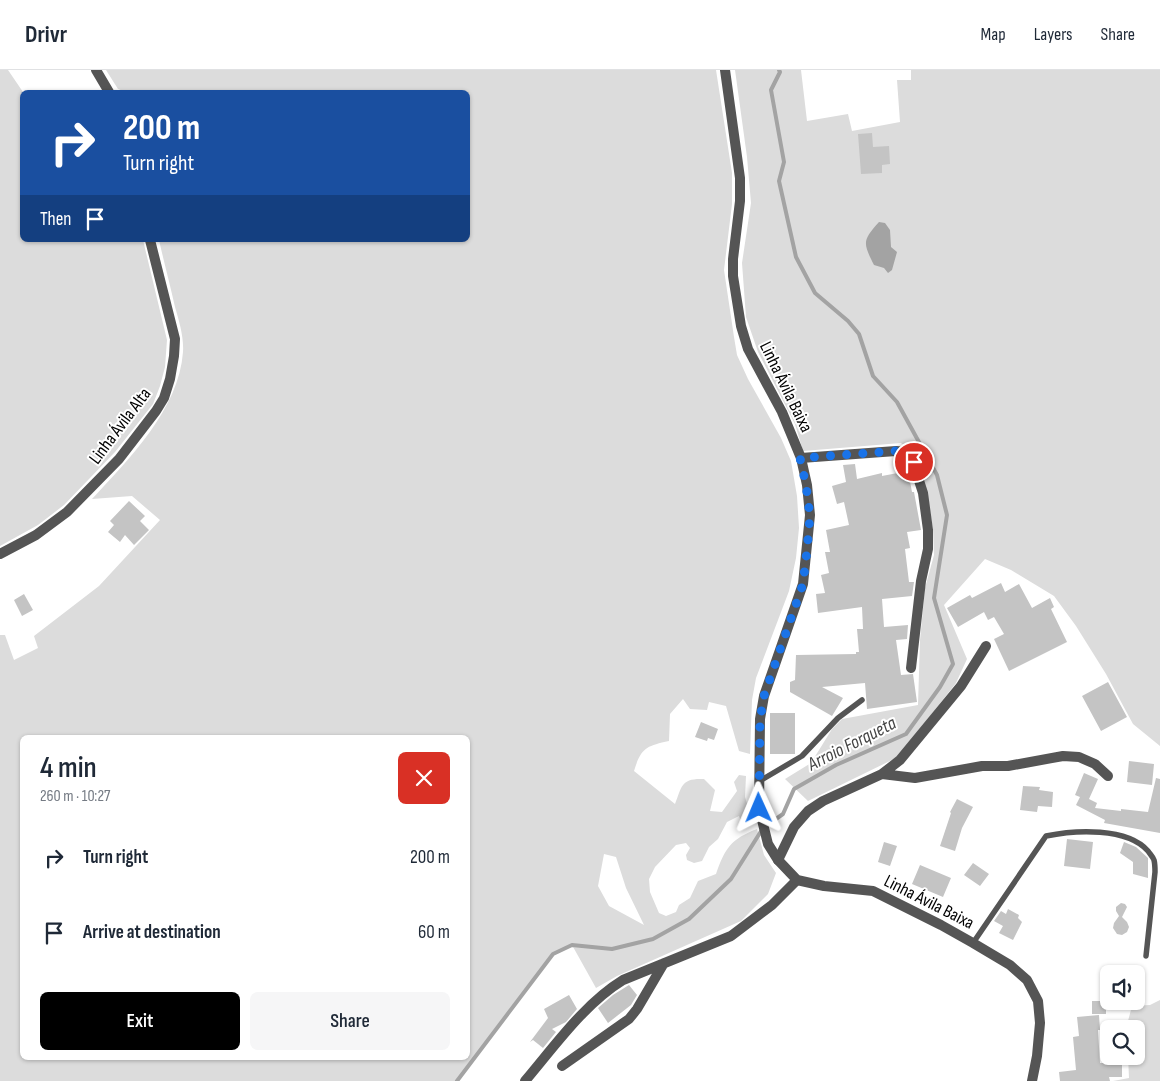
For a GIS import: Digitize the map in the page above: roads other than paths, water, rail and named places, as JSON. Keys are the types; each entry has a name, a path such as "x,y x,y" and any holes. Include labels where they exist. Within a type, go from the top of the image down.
{"street":[{"path":"96,70 108,90"},
{"name":"Linha Ávila Baixa","path":"725,70 740,178 740,201 733,268 741,326 748,349 782,412 800,458 810,516 803,584 764,696 760,720 759,808 768,844 778,860 797,880 824,886 873,891 973,943 1010,966 1027,980 1038,1001 1039,1031 1032,1081"},
{"name":"Linha Ávila Alta","path":"0,554 52,525 67,512 118,459 164,398 174,356 174,339 150,242"},
{"path":"800,458 896,451 906,452 914,462 923,493 928,530 928,549 920,581 911,668"},
{"path":"778,860 794,827 808,811 823,801 882,774 900,760 962,686 986,646"},
{"path":"882,774 915,778 982,766 1008,766 1063,756 1079,757 1095,764 1108,776"},
{"path":"525,1081 606,990 622,980 731,936 772,905 797,880"},
{"path":"562,1066 629,1019 664,963"}],"lane":[{"path":"758,782 802,756 838,718 862,700"},
{"path":"973,943 1046,836 1060,833 1102,832 1123,835 1141,843 1154,858 1155,872 1146,956"}],"waterway":[{"name":"Arroio Forqueta","path":"457,1081 553,954 572,945 612,949 653,939 689,919 731,879 763,828 783,814 794,789 836,765 906,734 940,687 953,664 934,598 947,515 937,475 897,402 873,376 859,334 848,321 815,293 796,257 779,181 784,162 771,90 780,72 779,70"}]}
